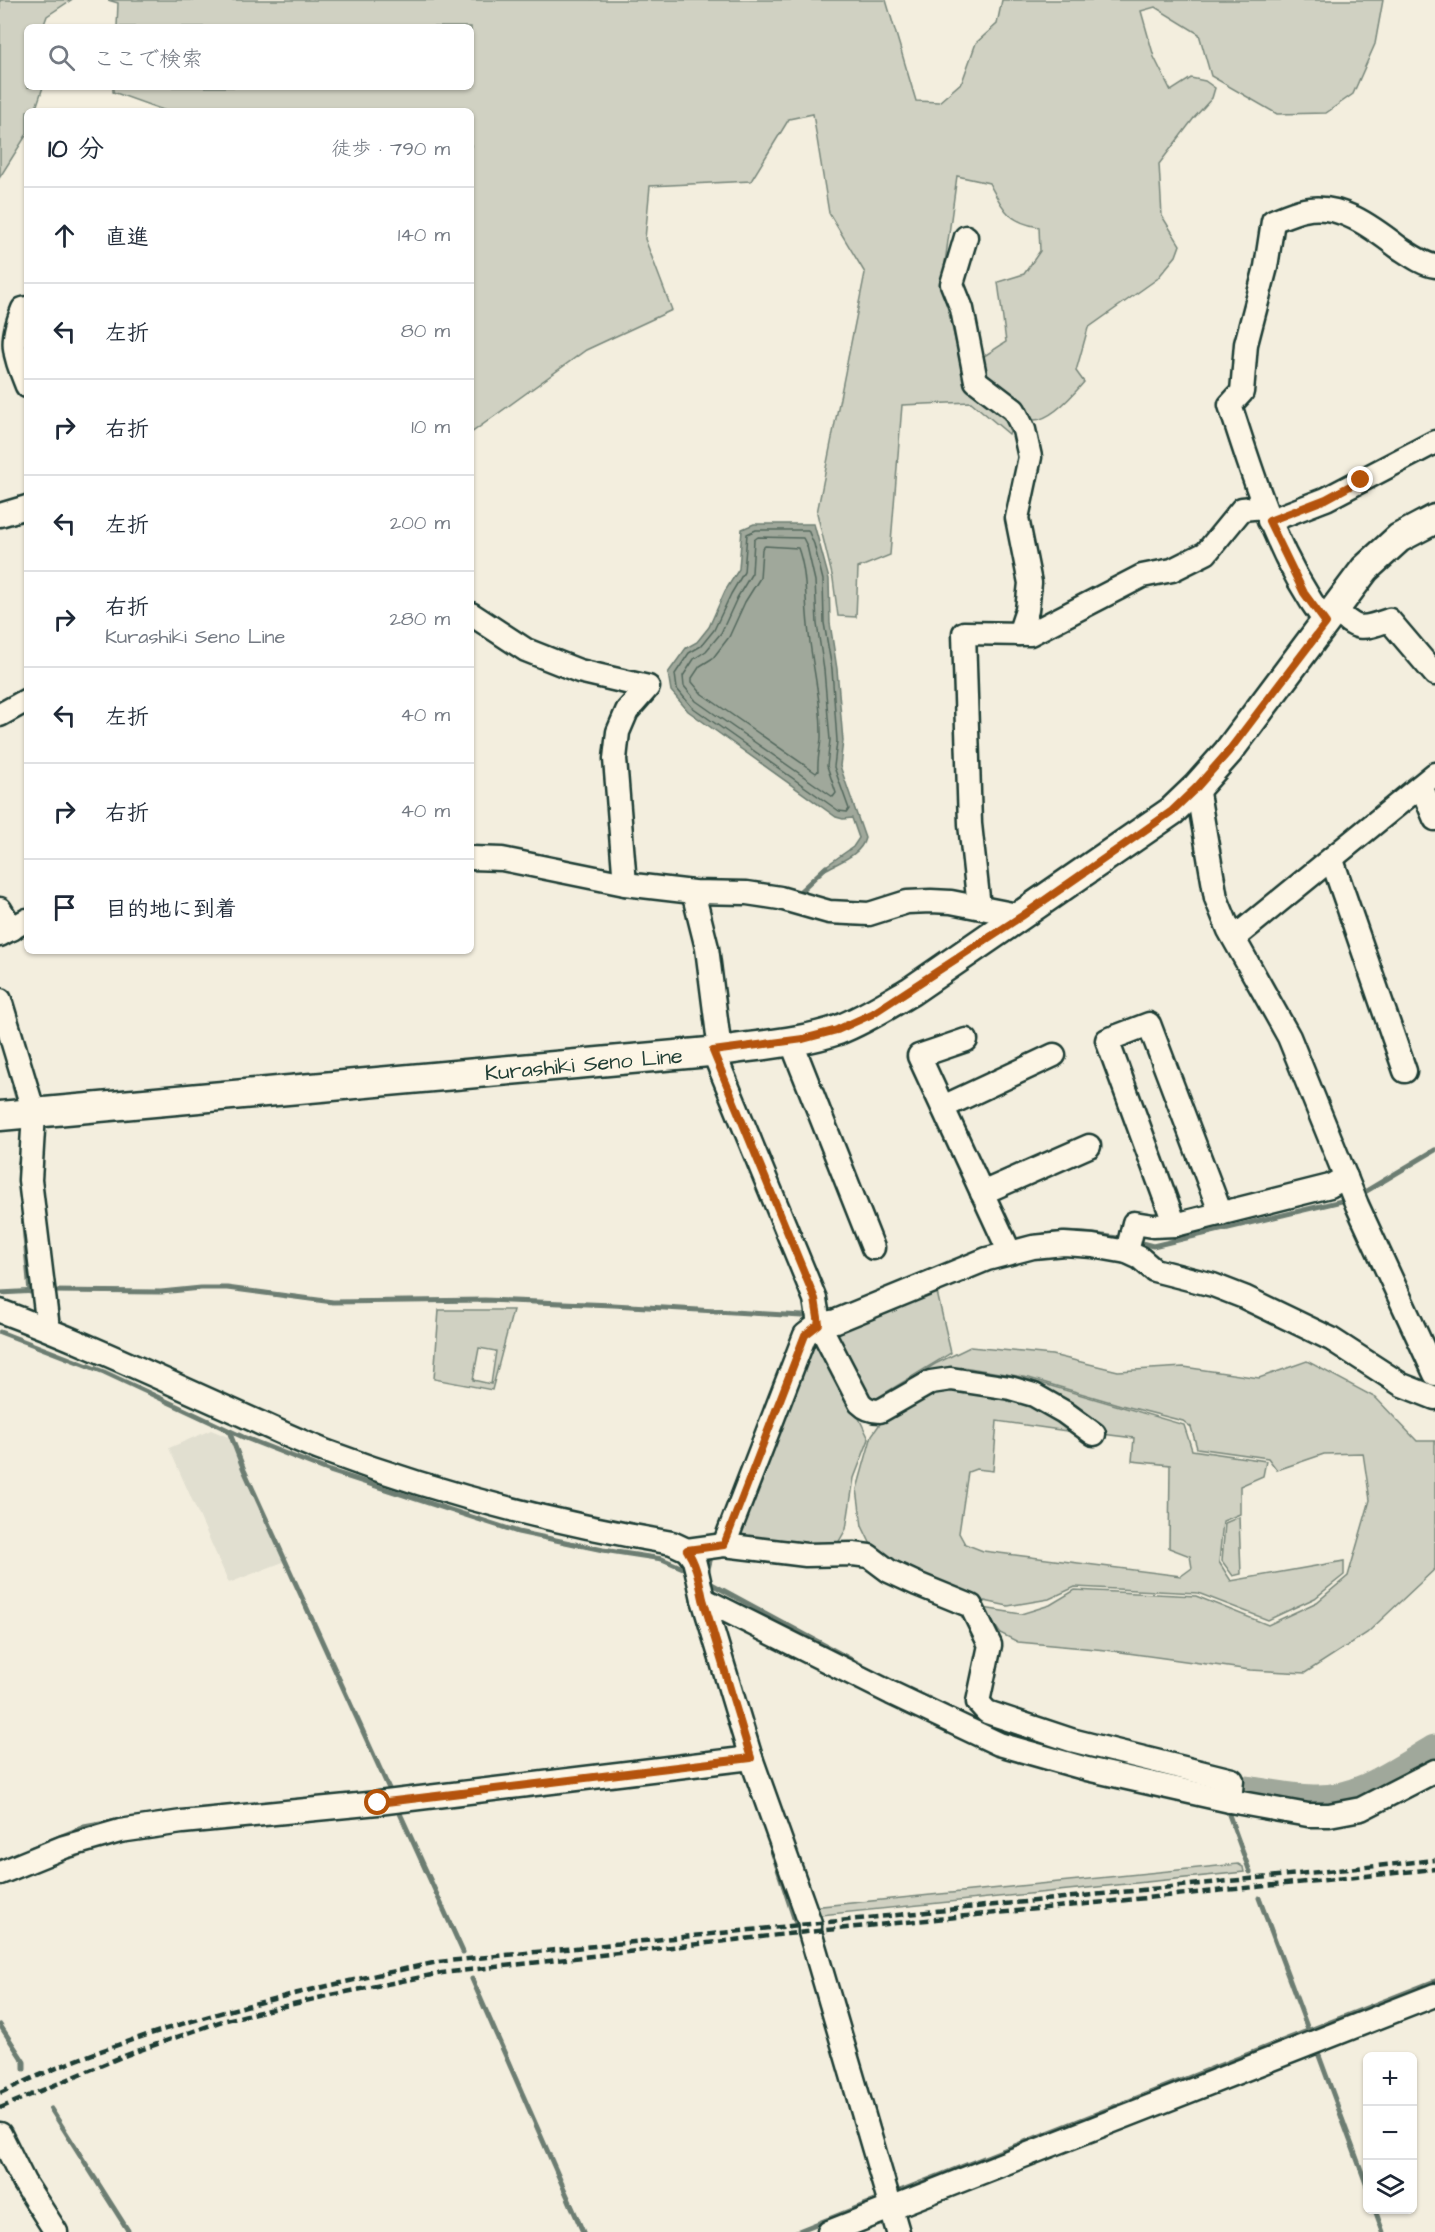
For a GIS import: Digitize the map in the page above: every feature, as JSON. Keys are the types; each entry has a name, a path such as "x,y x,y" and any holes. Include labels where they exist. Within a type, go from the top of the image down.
{"main road":[{"name":"Kurashiki Seno Line","path":"0,1116 716,1051 790,1041 837,1030 872,1014 1022,916 1172,811 1228,752 1365,569 1399,538 1435,519"}],"street":[{"path":"1435,266 1427,265 1404,251 1370,226 1333,209 1305,209 1273,221 1266,267 1246,344 1242,392 1230,405 1266,514 1304,593 1330,616 1364,628 1389,620 1435,674"},
{"path":"966,237 952,284 962,309 976,381 1014,410 1024,430 1030,457 1017,518 1030,583 1027,610 1019,634"},
{"path":"24,309 14,330 13,341 24,376"},
{"path":"979,907 970,824 964,633 1030,634 1142,576 1172,570 1206,554 1242,509 1266,514 1326,499 1435,442"},
{"path":"0,515 24,508"},
{"path":"474,616 526,650 579,671 648,687 627,711 618,732 615,759 625,884"},
{"path":"0,715 24,702"},
{"path":"1234,938 1428,780 1435,819"},
{"path":"1197,787 1216,898 1234,938 1289,1037 1351,1190 1435,1374"},
{"path":"474,858 502,859 625,884 693,892 747,893 780,898 830,912 869,914 907,902 931,901 979,907 1022,916"},
{"path":"1332,860 1405,1071"},
{"path":"693,892 707,948 716,1051 818,1317 860,1403 872,1411 887,1408 931,1382 951,1379 1010,1388 1034,1395 1064,1412 1094,1434"},
{"path":"0,909 13,928"},
{"path":"0,1000 34,1113 30,1180 48,1328"},
{"path":"1175,1225 1107,1040 1149,1024 1221,1215"},
{"path":"966,1040 919,1056 1006,1246"},
{"path":"790,1041 873,1248"},
{"path":"943,1107 1054,1055"},
{"path":"982,1193 1089,1146"},
{"path":"1129,1244 1134,1223 1153,1226 1175,1225 1330,1186 1351,1190"},
{"path":"818,1317 836,1321 987,1259 1006,1246 1129,1244"},
{"path":"1129,1244 1154,1270 1213,1285 1288,1317 1330,1339 1402,1385 1435,1398"},
{"path":"0,1311 48,1328 324,1451 408,1479 562,1523 672,1543 709,1547 806,1555 869,1556 890,1571 971,1606 990,1645 978,1702 987,1712 1071,1740 1232,1780 1231,1793"},
{"path":"818,1317 805,1335 709,1547 694,1560 751,1758 810,1928 898,2232"},
{"path":"700,1584 891,1693 999,1744 1087,1769 1231,1793 1308,1815 1329,1815 1361,1809 1435,1771"},
{"path":"0,1873 64,1846 120,1831 182,1822 390,1801 751,1758"},
{"path":"829,2232 888,2200 1435,1995"},
{"path":"0,2134 7,2165 24,2182 56,2232"}],"shaded area":[{"path":"0,0 71,0 47,16 44,24 24,24 24,90 42,90 36,108 24,108 24,139 0,177"},
{"path":"108,0 886,0 916,101 939,102 962,82 976,43 997,24 1002,0 1383,0 1375,44 1353,94 1326,113 1277,114 1211,76 1199,34 1155,7 1141,11 1154,57 1171,91 1191,78 1205,81 1215,88 1212,98 1159,164 1162,216 1180,245 1176,256 1157,279 1088,328 1076,371 1084,382 1054,412 1040,419 1027,419 1005,402 979,376 978,360 1006,342 998,282 1024,274 1040,251 1039,227 1013,218 998,200 989,183 957,176 942,284 957,348 973,383 1014,422 1009,434 971,402 902,405 890,555 858,568 856,617 838,616 833,579 817,513 865,273 829,213 813,114 789,119 751,181 650,186 645,239 672,310 586,350 474,431 474,108 158,108 113,92 113,90 474,90 474,24 117,24 118,3"},
{"path":"936,1288 951,1353 877,1398 865,1395 834,1338 836,1329"},
{"path":"439,1310 513,1310 492,1390 434,1379","holes":["479,1348 496,1351 491,1384 473,1380"]},
{"path":"820,1338 869,1439 854,1478 846,1529 838,1543 827,1545 734,1540 809,1343"},
{"path":"970,1347 1052,1355 1118,1371 1184,1367 1259,1378 1307,1361 1376,1398 1417,1441 1435,1441 1435,1569 1367,1633 1305,1673 1250,1670 1106,1650 1018,1642 1000,1633 983,1608 1021,1614 1050,1605 1075,1590 1196,1596 1268,1625 1317,1602 1348,1576 1370,1500 1363,1453 1324,1454 1277,1470 1268,1458 1197,1448 1191,1427 1183,1421 1029,1378 963,1367 938,1372 902,1385 935,1364"},
{"path":"958,1373 1027,1379 1184,1425 1192,1450 1266,1461 1263,1476 1240,1486 1240,1514 1223,1521 1219,1562 1231,1581 1344,1561 1344,1575 1315,1598 1268,1620 1198,1593 1075,1587 1049,1599 1008,1606 961,1596 875,1553 862,1526 857,1489 872,1435 889,1411 924,1392 956,1388 1025,1402 1081,1433 997,1421 993,1471 976,1469 968,1472 959,1533 965,1544 983,1551 1181,1576 1192,1568 1190,1556 1169,1548 1170,1465 1132,1461 1134,1438 1102,1434"},
{"path":"211,1430 228,1437 283,1562 229,1583 169,1448"},
{"path":"1239,1517 1241,1574 1233,1576 1222,1561 1225,1523"},
{"path":"1238,1864 1243,1867 1244,1872 811,1916 812,1907"}],"water":[{"path":"754,524 814,524 829,579 830,623 837,669 843,741 840,766 865,838 863,844 854,853 825,870 823,868 853,847 859,838 852,818 836,817 688,711 671,691 668,673 686,648 697,642 709,627 725,591 739,569 742,529"}],"waterway":[{"path":"795,896 826,867"},
{"path":"14,1087 18,1101"},
{"path":"1358,1196 1435,1150"},
{"path":"20,1177 21,1157"},
{"path":"1134,1241 1153,1246 1350,1199"},
{"path":"23,1216 30,1292"},
{"path":"1039,1236 1071,1233 1125,1239"},
{"path":"50,1291 161,1292 227,1288 333,1302 485,1300 802,1316 813,1314"},
{"path":"0,1293 37,1291"},
{"path":"0,1332 104,1372 243,1437 330,1471 518,1532 603,1550 662,1559 690,1571"},
{"path":"229,1431 244,1470 391,1793"},
{"path":"707,1573 712,1553"},
{"path":"708,1582 861,1665"},
{"path":"988,1727 1099,1761"},
{"path":"1239,1791 1313,1801 1346,1797 1377,1785 1435,1751"},
{"path":"398,1809 463,1952"},
{"path":"1228,1812 1250,1872"},
{"path":"32,1848 84,1827 117,1821"},
{"path":"772,1851 795,1921"},
{"path":"1259,1898 1309,2032"},
{"path":"472,1979 583,2232"},
{"path":"892,2194 1435,1981"},
{"path":"0,2025 24,2062 24,2069"},
{"path":"1318,2053 1363,2175"},
{"path":"51,2109 129,2232"},
{"path":"796,2232 884,2197"},
{"path":"1376,2214 1383,2232"}],"railway":[{"path":"0,2093 106,2049 215,2014 326,1986 438,1962 1435,1860"},
{"path":"0,2108 121,2057 222,2021 331,1995 442,1973 787,1934 1435,1869"}],"route":[{"path":"378,1803 751,1758 703,1599 694,1560 687,1550 724,1545 805,1335 819,1324 815,1299 713,1051 803,1039 837,1030 872,1014 911,991 1022,916 1172,811 1228,752 1326,623 1304,593 1269,521 1326,499 1361,480"}]}
